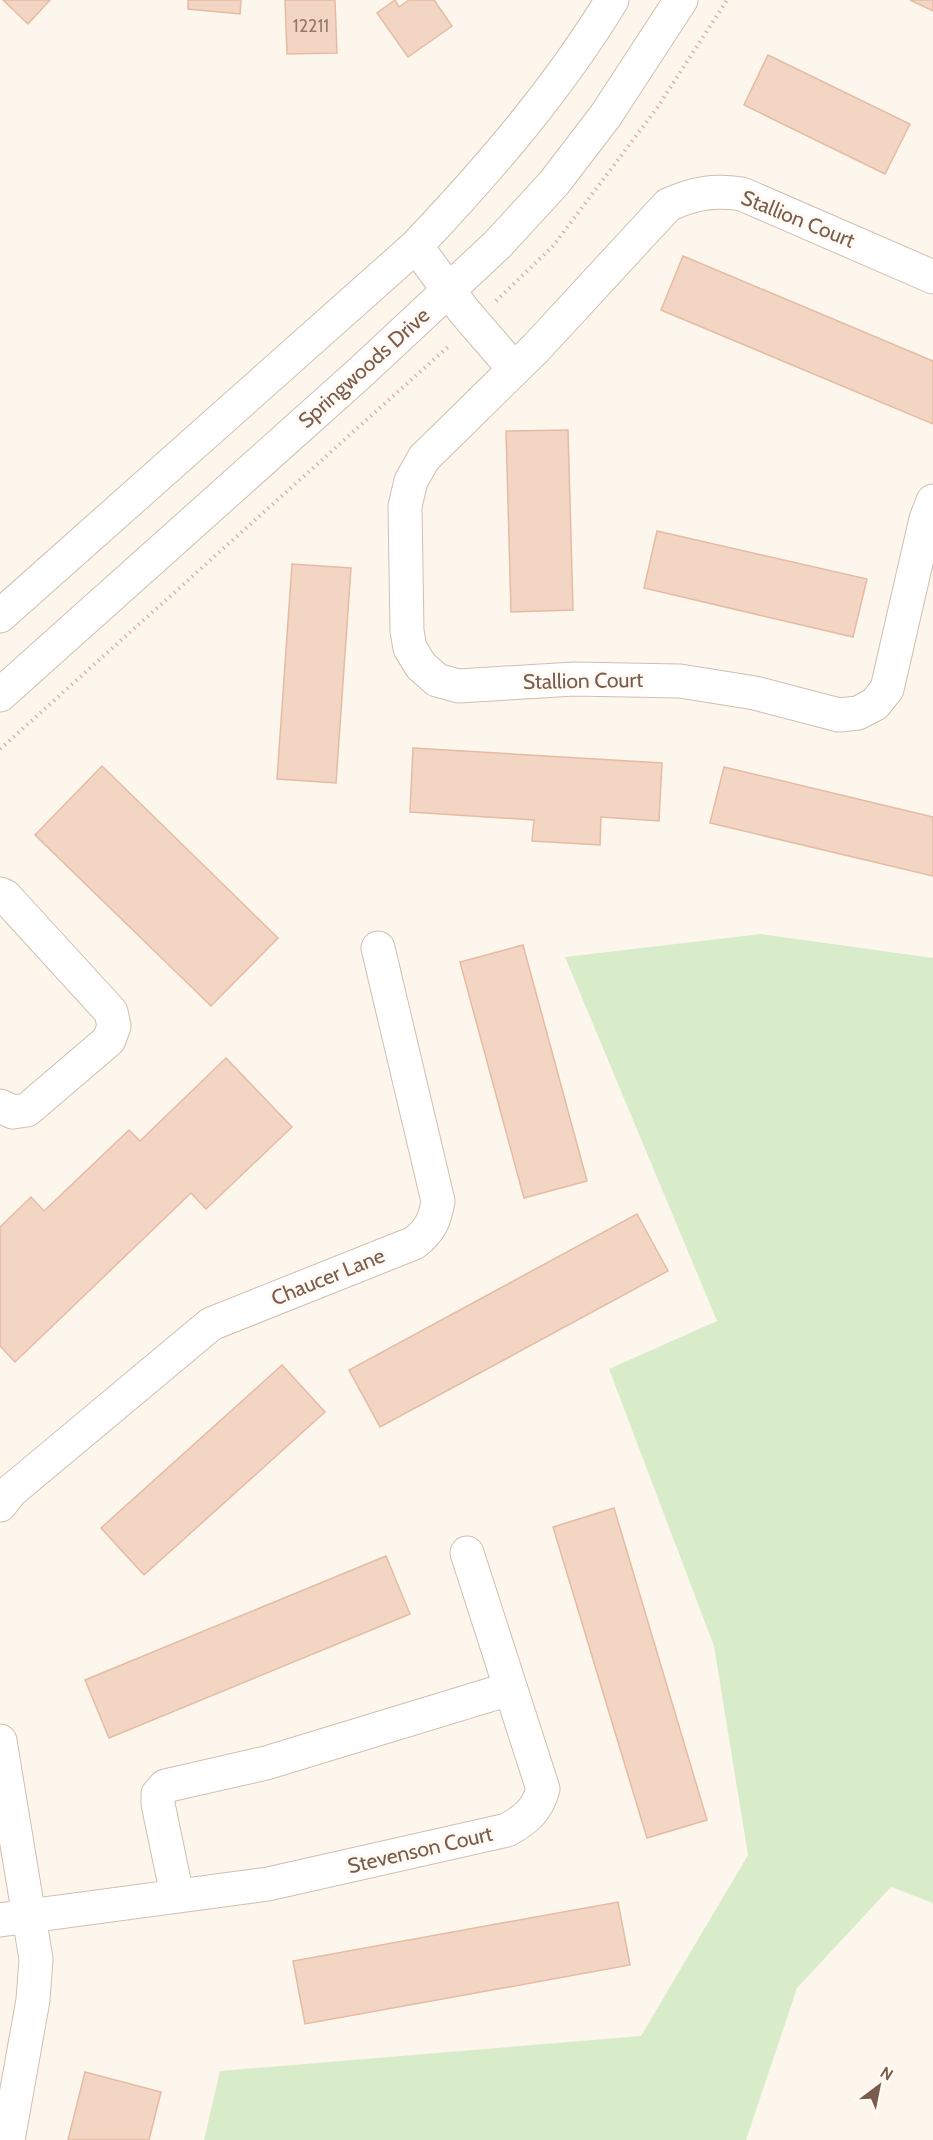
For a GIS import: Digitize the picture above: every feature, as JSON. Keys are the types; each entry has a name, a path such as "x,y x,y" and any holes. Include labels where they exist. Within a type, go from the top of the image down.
{"street":[{"path":"0,616 416,246 465,195 543,99 594,30 612,0"},
{"name":"Springwoods Drive","path":"0,694 449,290 496,245 554,183 606,115 681,0"},
{"name":"Stallion Court","path":"933,276 742,194 716,190 691,194 668,205 514,369 424,458 411,481 405,506 407,631 410,648 421,666 437,680 458,686 585,679 680,681 755,693 839,715 858,713 875,704 887,689 926,519 933,501"},
{"path":"416,246 514,369"},
{"path":"0,894 5,896 111,1012 114,1026 109,1040 27,1110 13,1112 0,1106"},
{"name":"Chaucer Lane","path":"0,1505 11,1491 211,1324 414,1243 426,1234 436,1219 438,1200 378,948"},
{"name":"Stevenson Court","path":"15,1917 268,1884 507,1830 528,1819 539,1803 543,1789 467,1553"},
{"path":"177,1895 158,1804 158,1794 165,1786 266,1763 509,1689"},
{"path":"0,1741 15,1917 36,1959 33,2000 8,2140"}],"green space":[{"path":"761,934 933,958 933,1903 891,1887 797,1988 746,2140 204,2140 220,2071 641,2036 748,1855 714,1646 609,1369 717,1321 565,957"}],"building":[{"path":"3,0 50,0 28,24"},
{"path":"188,0 241,0 240,14 188,9"},
{"path":"285,0 335,0 337,53 287,54"},
{"path":"395,0 399,7 409,0 434,0 452,26 408,57 377,13"},
{"path":"910,0 933,0 933,11"},
{"path":"768,55 910,124 885,174 744,105"},
{"path":"683,256 933,361 933,424 661,310"},
{"path":"568,430 573,610 511,612 506,431"},
{"path":"657,531 867,579 853,637 644,588"},
{"path":"292,564 351,568 336,783 277,779"},
{"path":"413,748 662,763 659,821 601,817 600,845 532,841 534,820 410,812"},
{"path":"102,766 278,938 211,1006 35,835"},
{"path":"724,767 933,817 933,876 710,823"},
{"path":"523,945 587,1181 524,1198 460,962"},
{"path":"226,1058 292,1127 206,1209 191,1193 15,1362 0,1346 0,1227 31,1197 44,1211 129,1130 140,1141"},
{"path":"637,1214 668,1271 380,1427 349,1370"},
{"path":"282,1365 325,1412 144,1575 101,1528"},
{"path":"614,1508 707,1820 647,1838 553,1527"},
{"path":"386,1556 410,1614 109,1738 85,1680"},
{"path":"618,1902 630,1965 305,2024 293,1961"},
{"path":"85,2072 161,2092 149,2140 68,2140"}]}
